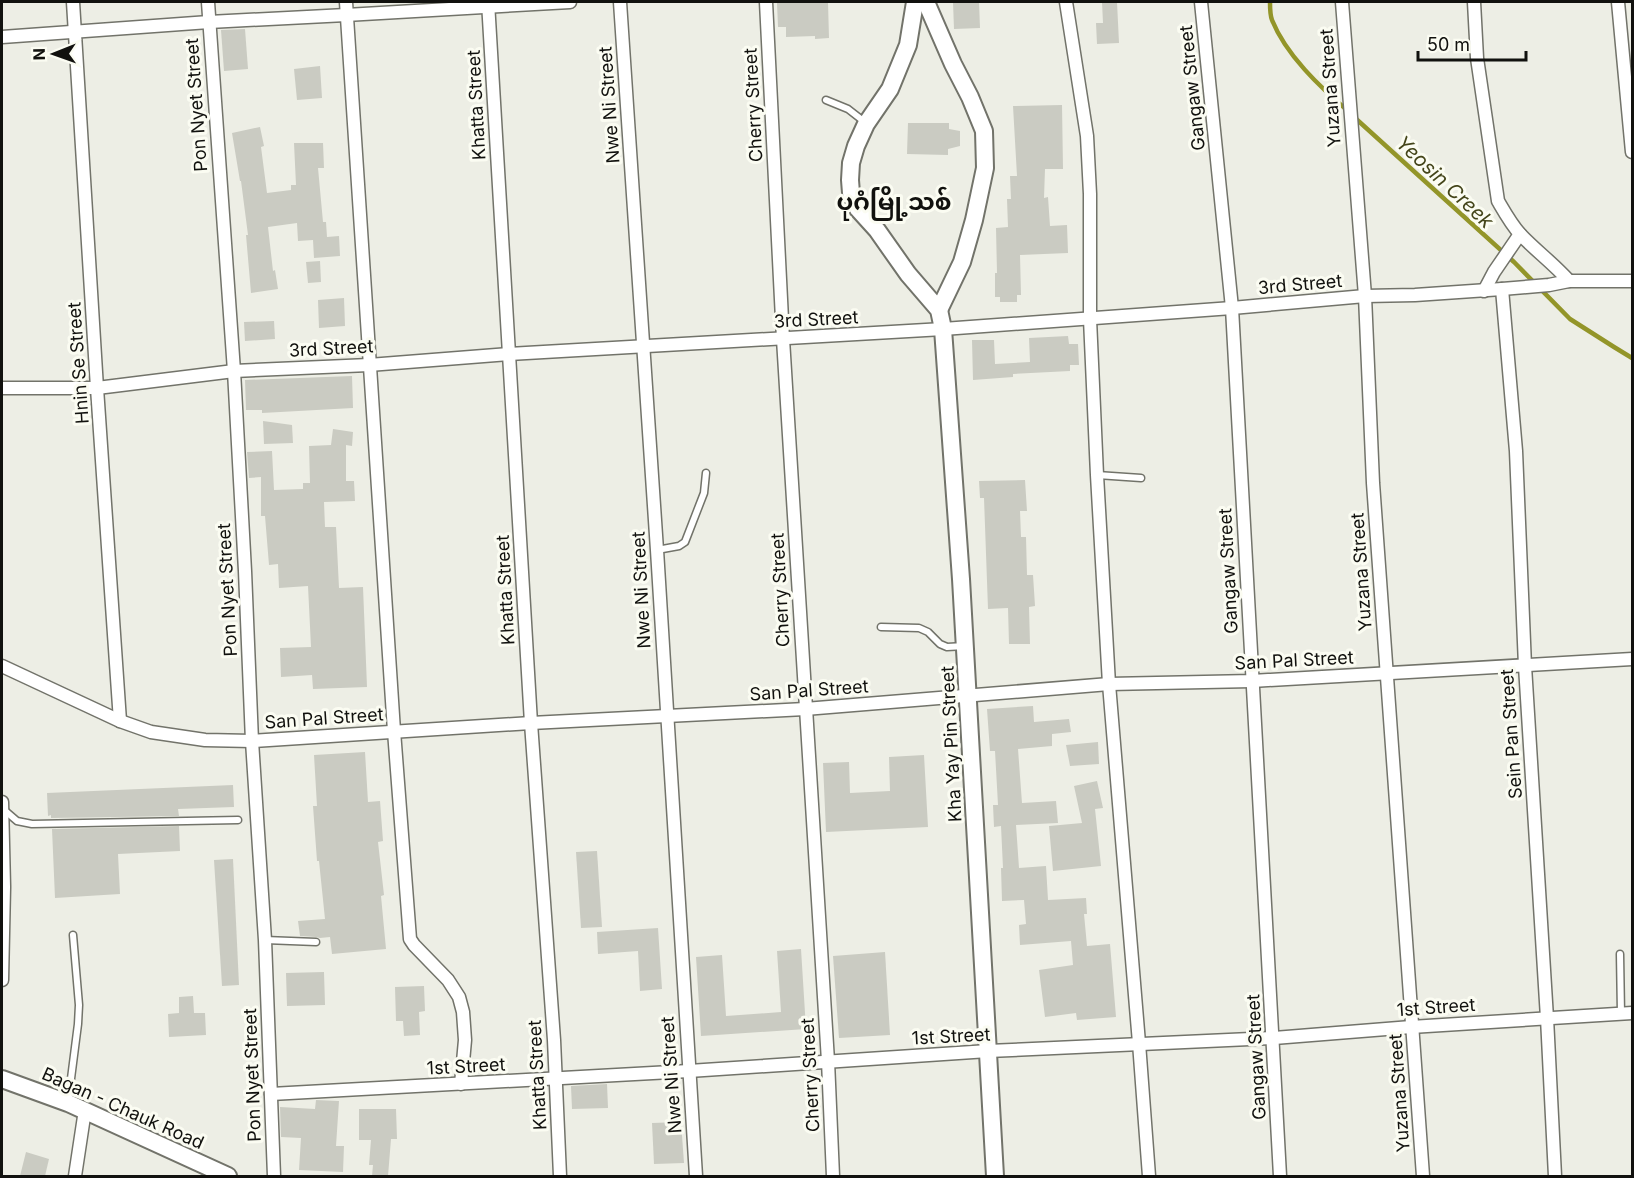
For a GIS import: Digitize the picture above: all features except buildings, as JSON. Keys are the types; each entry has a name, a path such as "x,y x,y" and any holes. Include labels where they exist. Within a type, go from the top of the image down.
{"street":[{"name":"Hnin Se Street","path":"73,2 120,721"},
{"name":"Pon Nyet Street","path":"208,2 234,371 252,741 265,940 274,1176"},
{"path":"346,2 410,939 448,980 459,997 463,1012 465,1040 461,1084"},
{"path":"2,37 488,4 570,2"},
{"name":"Nwe Ni Street","path":"620,2 696,1176"},
{"name":"Cherry Street","path":"766,2 783,339 828,1061 832,1176"},
{"name":"Kha Yay Pin Street","path":"915,2 908,45 890,89 866,124 856,147 851,163 850,180 851,194 858,209 939,310 943,329 965,646 995,1176"},
{"path":"926,2 984,131 985,168 976,212 962,262 939,310"},
{"path":"1066,2 1087,136 1090,194 1090,319 1109,684 1149,1176"},
{"name":"Gangaw Street","path":"1201,2 1232,308 1280,1176"},
{"name":"Yuzana Street","path":"1342,2 1365,296 1373,483 1423,1176"},
{"path":"1474,2 1478,58 1498,201 1520,234 1553,263 1569,281"},
{"path":"1618,2 1632,152"},
{"name":"Khatta Street","path":"488,4 531,723 554,1040 560,1176"},
{"path":"1484,291 1520,234"},
{"name":"3rd Street","path":"2,388 97,388 234,371 369,365 509,354 943,329 1365,296 1484,291 1569,281 1632,281"},
{"name":"Sein Pan Street","path":"1502,289 1516,451 1525,666 1555,1176"},
{"name":"San Pal Street","path":"2,666 120,721 151,732 205,740 252,741 531,723 805,709 1109,684 1252,681 1632,659"},
{"path":"2,802 4,887 2,980"},
{"name":"1st Street","path":"271,1094 689,1071 988,1051 1274,1038 1627,1013"},
{"name":"Bagan - Chauk Road","path":"2,1079 68,1102 228,1176"},
{"path":"75,1176 85,1110"}],"lane":[{"path":"826,100 848,109 866,124"},
{"path":"657,550 680,546 685,542 704,493 706,473"},
{"path":"1097,475 1141,478"},
{"path":"881,627 919,628 947,647 965,646"},
{"path":"2,808 17,821 32,824 238,820"},
{"path":"68,1102 79,1005 73,935"},
{"path":"265,940 316,942"},
{"path":"1620,954 1627,1013"}],"waterway":[{"name":"Yeosin Creek","path":"1270,2 1272,20 1286,46 1315,81 1348,111"},
{"name":"Yeosin Creek","path":"1354,117 1514,262 1570,319 1632,358"}],"district":[{"name":"ပုဂံမြို့သစ်","path":"894,201"}]}
